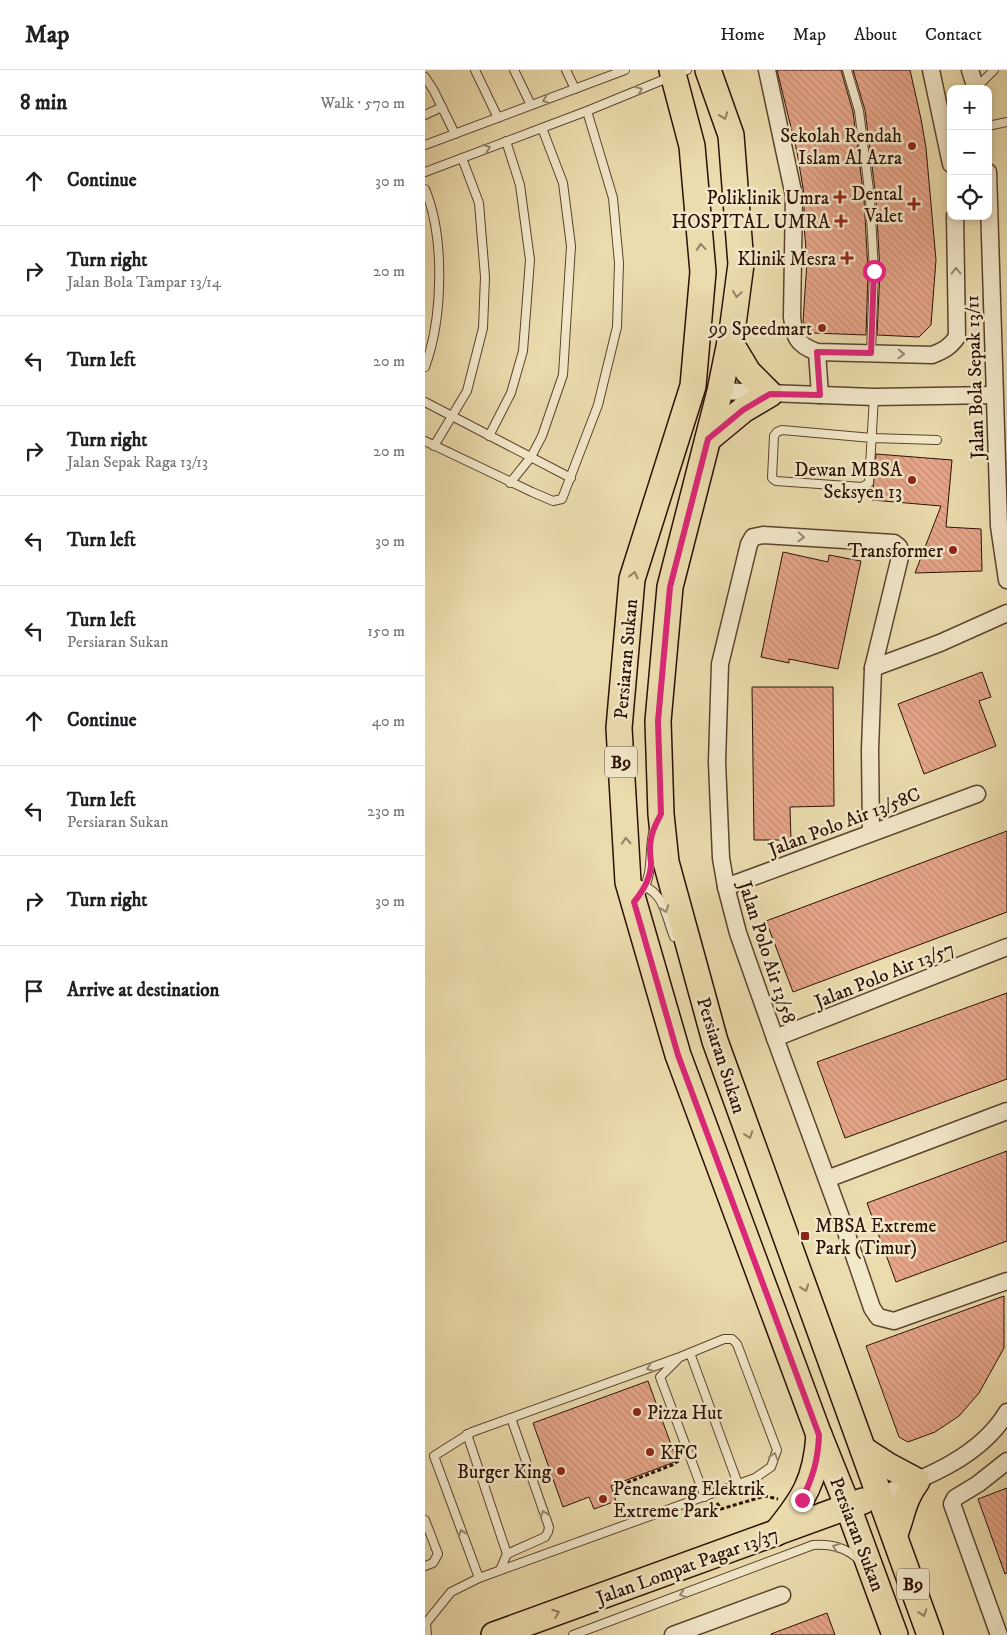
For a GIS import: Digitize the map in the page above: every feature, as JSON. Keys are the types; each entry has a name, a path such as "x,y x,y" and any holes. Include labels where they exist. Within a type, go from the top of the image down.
{"main road":[{"name":"Persiaran Sukan","path":"708,70 731,134 741,264 721,391 670,587 658,721 661,814 666,862 715,1041 930,1635"},
{"name":"Persiaran Sukan","path":"677,72 692,146 703,272 693,386 632,579 619,728 635,890 678,1055 819,1435 849,1506 895,1635"},
{"path":"708,439 743,410 770,394 748,372 730,342"},
{"path":"683,420 704,398 721,391 711,381 697,354"},
{"path":"776,1533 802,1500 811,1481 818,1459 819,1435"},
{"path":"863,1450 917,1481 908,1494 895,1534"},
{"name":"Jalan Lompat Pagar 13/37","path":"494,1635 880,1495"}],"street":[{"path":"767,70 794,196 792,317 797,341 805,348 817,352 932,355 942,352 957,337 955,220"},
{"path":"931,70 947,145"},
{"path":"970,70 975,85"},
{"name":"Jalan Bola Sepak 13/11","path":"990,220 994,395 1007,580"},
{"path":"817,352 820,395"},
{"path":"721,391 874,397 994,395"},
{"name":"Jalan Polo Air 13/58","path":"873,668 901,553 899,547 894,543 763,535 753,537 749,544 720,664 717,762 721,858 726,887 738,933 775,1038 872,1308 878,1317 894,1322 1007,1281"},
{"path":"871,832 870,750 873,668 940,643 1007,614"},
{"name":"Jalan Polo Air 13/58C","path":"726,887 977,794"},
{"name":"Jalan Polo Air 13/57","path":"775,1038 1007,947"},
{"path":"827,1180 1007,1112"},
{"path":"880,1495 917,1481 971,1451 1001,1422 1007,1412"},
{"path":"999,1635 952,1504 955,1498 978,1484 1007,1461"},
{"path":"673,1635 782,1595"}],"lane":[{"path":"475,70 498,118"},
{"path":"514,70 531,105"},
{"path":"567,70 575,89"},
{"path":"425,145 625,70"},
{"path":"847,70 859,110 870,198 874,271 871,353"},
{"path":"980,85 994,70"},
{"path":"425,172 587,111 677,72"},
{"path":"425,77 455,134"},
{"path":"425,115 443,108"},
{"path":"425,441 510,483 553,501 562,499 598,405 617,327 619,263 613,198 587,111"},
{"path":"992,125 1007,122"},
{"path":"510,483 531,457 542,436 563,375 571,246 563,183 542,128"},
{"path":"489,436 511,393 523,351 530,260 520,185 506,141"},
{"path":"435,446 467,391 483,328 485,277 479,203 463,158"},
{"path":"425,189 437,232 440,288 430,353 425,366"},
{"path":"874,397 872,438 869,483 867,486 776,481 772,478 774,436 782,430 872,438 937,440"},
{"path":"425,402 571,478"},
{"path":"661,814 654,827 650,841 651,867 635,890 653,892 661,900 679,945 696,971"},
{"path":"427,1635 425,1622 451,1592 479,1578 755,1478 771,1467 777,1450 737,1344 732,1339 724,1339 680,1357 467,1434 434,1456 479,1578"},
{"path":"690,1353 738,1484"},
{"path":"680,1357 660,1377 689,1454 708,1495"},
{"path":"507,1554 545,1537 549,1532 549,1527 511,1418"},
{"path":"467,1434 507,1554 500,1570"},
{"path":"425,1520 438,1554 433,1563 425,1566"},
{"path":"573,1635 813,1545 828,1544 853,1554 874,1576"}],"path":[{"path":"621,1485 672,1465 689,1454"},
{"path":"708,1495 721,1509 765,1496 781,1500"}],"building":[{"path":"777,70 841,70 853,112 864,199 868,271 866,335 813,333 803,322 807,261 804,194 797,152"},
{"path":"853,70 910,70 926,148 936,260 931,325 919,337 877,335 880,271 876,198 865,110"},
{"path":"876,454 952,460 946,527 981,529 982,571 915,573 941,506 872,500"},
{"path":"783,552 828,562 829,555 861,561 838,669 789,659 789,663 761,657"},
{"path":"982,672 991,697 979,701 996,746 924,774 898,704"},
{"path":"752,687 833,687 834,806 790,807 791,840 754,840"},
{"path":"1007,831 1007,912 793,992 766,921"},
{"path":"1007,993 1007,1079 845,1138 817,1062"},
{"path":"1007,1151 1007,1241 896,1282 867,1203"},
{"path":"1004,1296 1004,1348 979,1393 959,1416 935,1432 908,1442 899,1437 866,1346"},
{"path":"648,1381 677,1461 611,1486 616,1501 594,1509 589,1497 563,1507 533,1423"},
{"path":"1007,1488 1007,1573 1005,1574 978,1499"},
{"path":"827,1613 835,1635 771,1635 771,1634"}],"place":[{"name":"Sekolah Rendah Islam Al Azra","path":"912,146"},
{"name":"Poliklinik Umra","path":"840,197"},
{"name":"Dental Valet","path":"914,204"},
{"name":"HOSPITAL UMRA","path":"841,221"},
{"name":"Klinik Mesra","path":"847,258"},
{"name":"99 Speedmart","path":"822,328"},
{"name":"Dewan MBSA Seksyen 13","path":"912,480"},
{"name":"Transformer","path":"953,550"},
{"name":"MBSA Extreme Park (Timur)","path":"805,1236"},
{"name":"Pizza Hut","path":"637,1412"},
{"name":"KFC","path":"650,1452"},
{"name":"Burger King","path":"561,1471"},
{"name":"Pencawang Elektrik Extreme Park","path":"603,1499"}],"route":[{"path":"802,1500 818,1459 819,1435 678,1055 634,902 645,887 648,878 651,867 650,841 654,827 661,814 658,721 670,587 708,439 743,410 770,394 820,395 817,352 871,353 874,271"}]}
